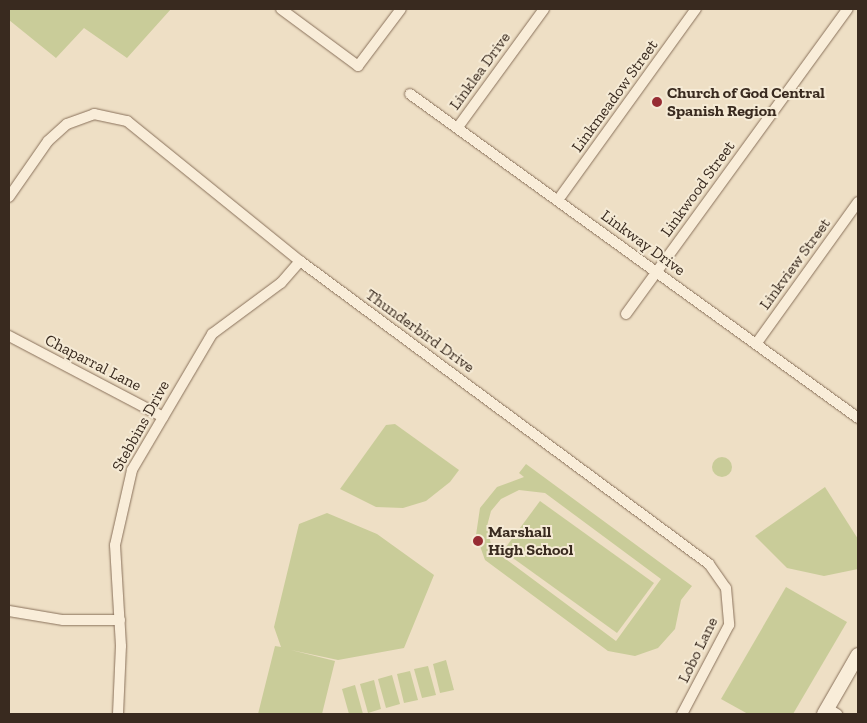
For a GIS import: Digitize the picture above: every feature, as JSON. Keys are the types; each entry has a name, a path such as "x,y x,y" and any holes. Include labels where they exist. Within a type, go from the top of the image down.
{"main road":[{"path":"829,712 858,655"}],"street":[{"path":"280,9 358,66 401,9"},
{"name":"Linklea Drive","path":"458,127 544,9"},
{"name":"Linkmeadow Street","path":"558,200 696,9"},
{"name":"Linkwood Street","path":"626,314 848,9"},
{"name":"Linkway Drive","path":"410,94 857,415"},
{"name":"Thunderbird Drive","path":"9,197 48,141 82,118 110,115 127,121 300,261 708,564 728,596"},
{"name":"Linkview Street","path":"756,344 858,202"},
{"name":"Stebbins Drive","path":"118,714 120,620 115,546 124,492 137,459 212,334 281,283 300,261"},
{"name":"Chaparral Lane","path":"9,336 163,417"},
{"name":"Lobo Lane","path":"682,714 729,625 728,596"},
{"path":"9,611 63,620 120,620"}],"green space":[{"path":"9,9 171,9 127,58 84,28 56,58 9,20"},
{"path":"395,424 459,470 450,482 426,501 403,508 376,507 340,489 386,425"},
{"path":"722,457 729,460 732,467 729,474 722,477 715,474 712,467 715,460"},
{"path":"526,464 692,586 681,600 675,629 658,648 635,656 608,651 485,560 476,535 480,508 497,487 524,477 519,473","holes":["519,490 545,493 661,579 616,641 492,549 487,526 491,511 501,499"]},
{"path":"825,487 858,539 858,569 824,576 787,568 755,536"},
{"path":"540,501 654,583 617,633 503,551"},
{"path":"327,513 377,534 434,575 404,648 338,660 291,650 335,661 322,714 258,714 275,646 281,647 274,627 299,524"},
{"path":"786,587 847,622 793,714 748,714 721,699"},
{"path":"446,660 454,690 440,693 433,664"},
{"path":"428,666 436,695 422,698 414,669"},
{"path":"410,671 418,700 404,703 397,674"},
{"path":"392,675 400,704 386,708 378,679"},
{"path":"374,680 381,709 368,713 360,684"},
{"path":"355,685 363,714 349,714 342,689"}],"place":[{"name":"Church of God Central Spanish Region","path":"657,102"},
{"name":"Marshall High School","path":"478,541"}]}
